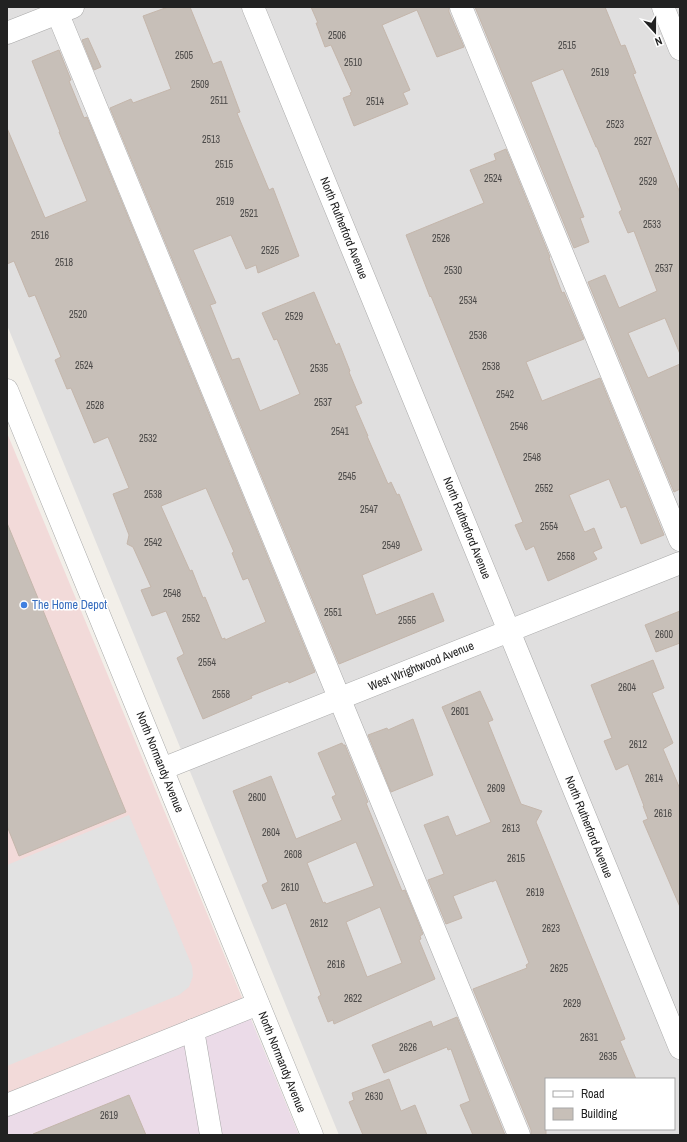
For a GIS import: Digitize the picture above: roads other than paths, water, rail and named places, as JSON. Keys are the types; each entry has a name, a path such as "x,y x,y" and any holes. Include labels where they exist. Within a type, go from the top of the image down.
{"street":[{"name":"North Rutherford Avenue","path":"253,7 680,1048"},
{"path":"461,7 680,540"},
{"path":"663,7 680,49"},
{"path":"7,33 62,9 340,699 519,1135"},
{"name":"North Normandy Avenue","path":"7,390 312,1135"},
{"name":"West Wrightwood Avenue","path":"162,769 680,563"},
{"path":"7,1106 258,1004"},
{"path":"193,1030 211,1135"}],"place":[{"name":"The Home Depot","path":"24,605"}]}
